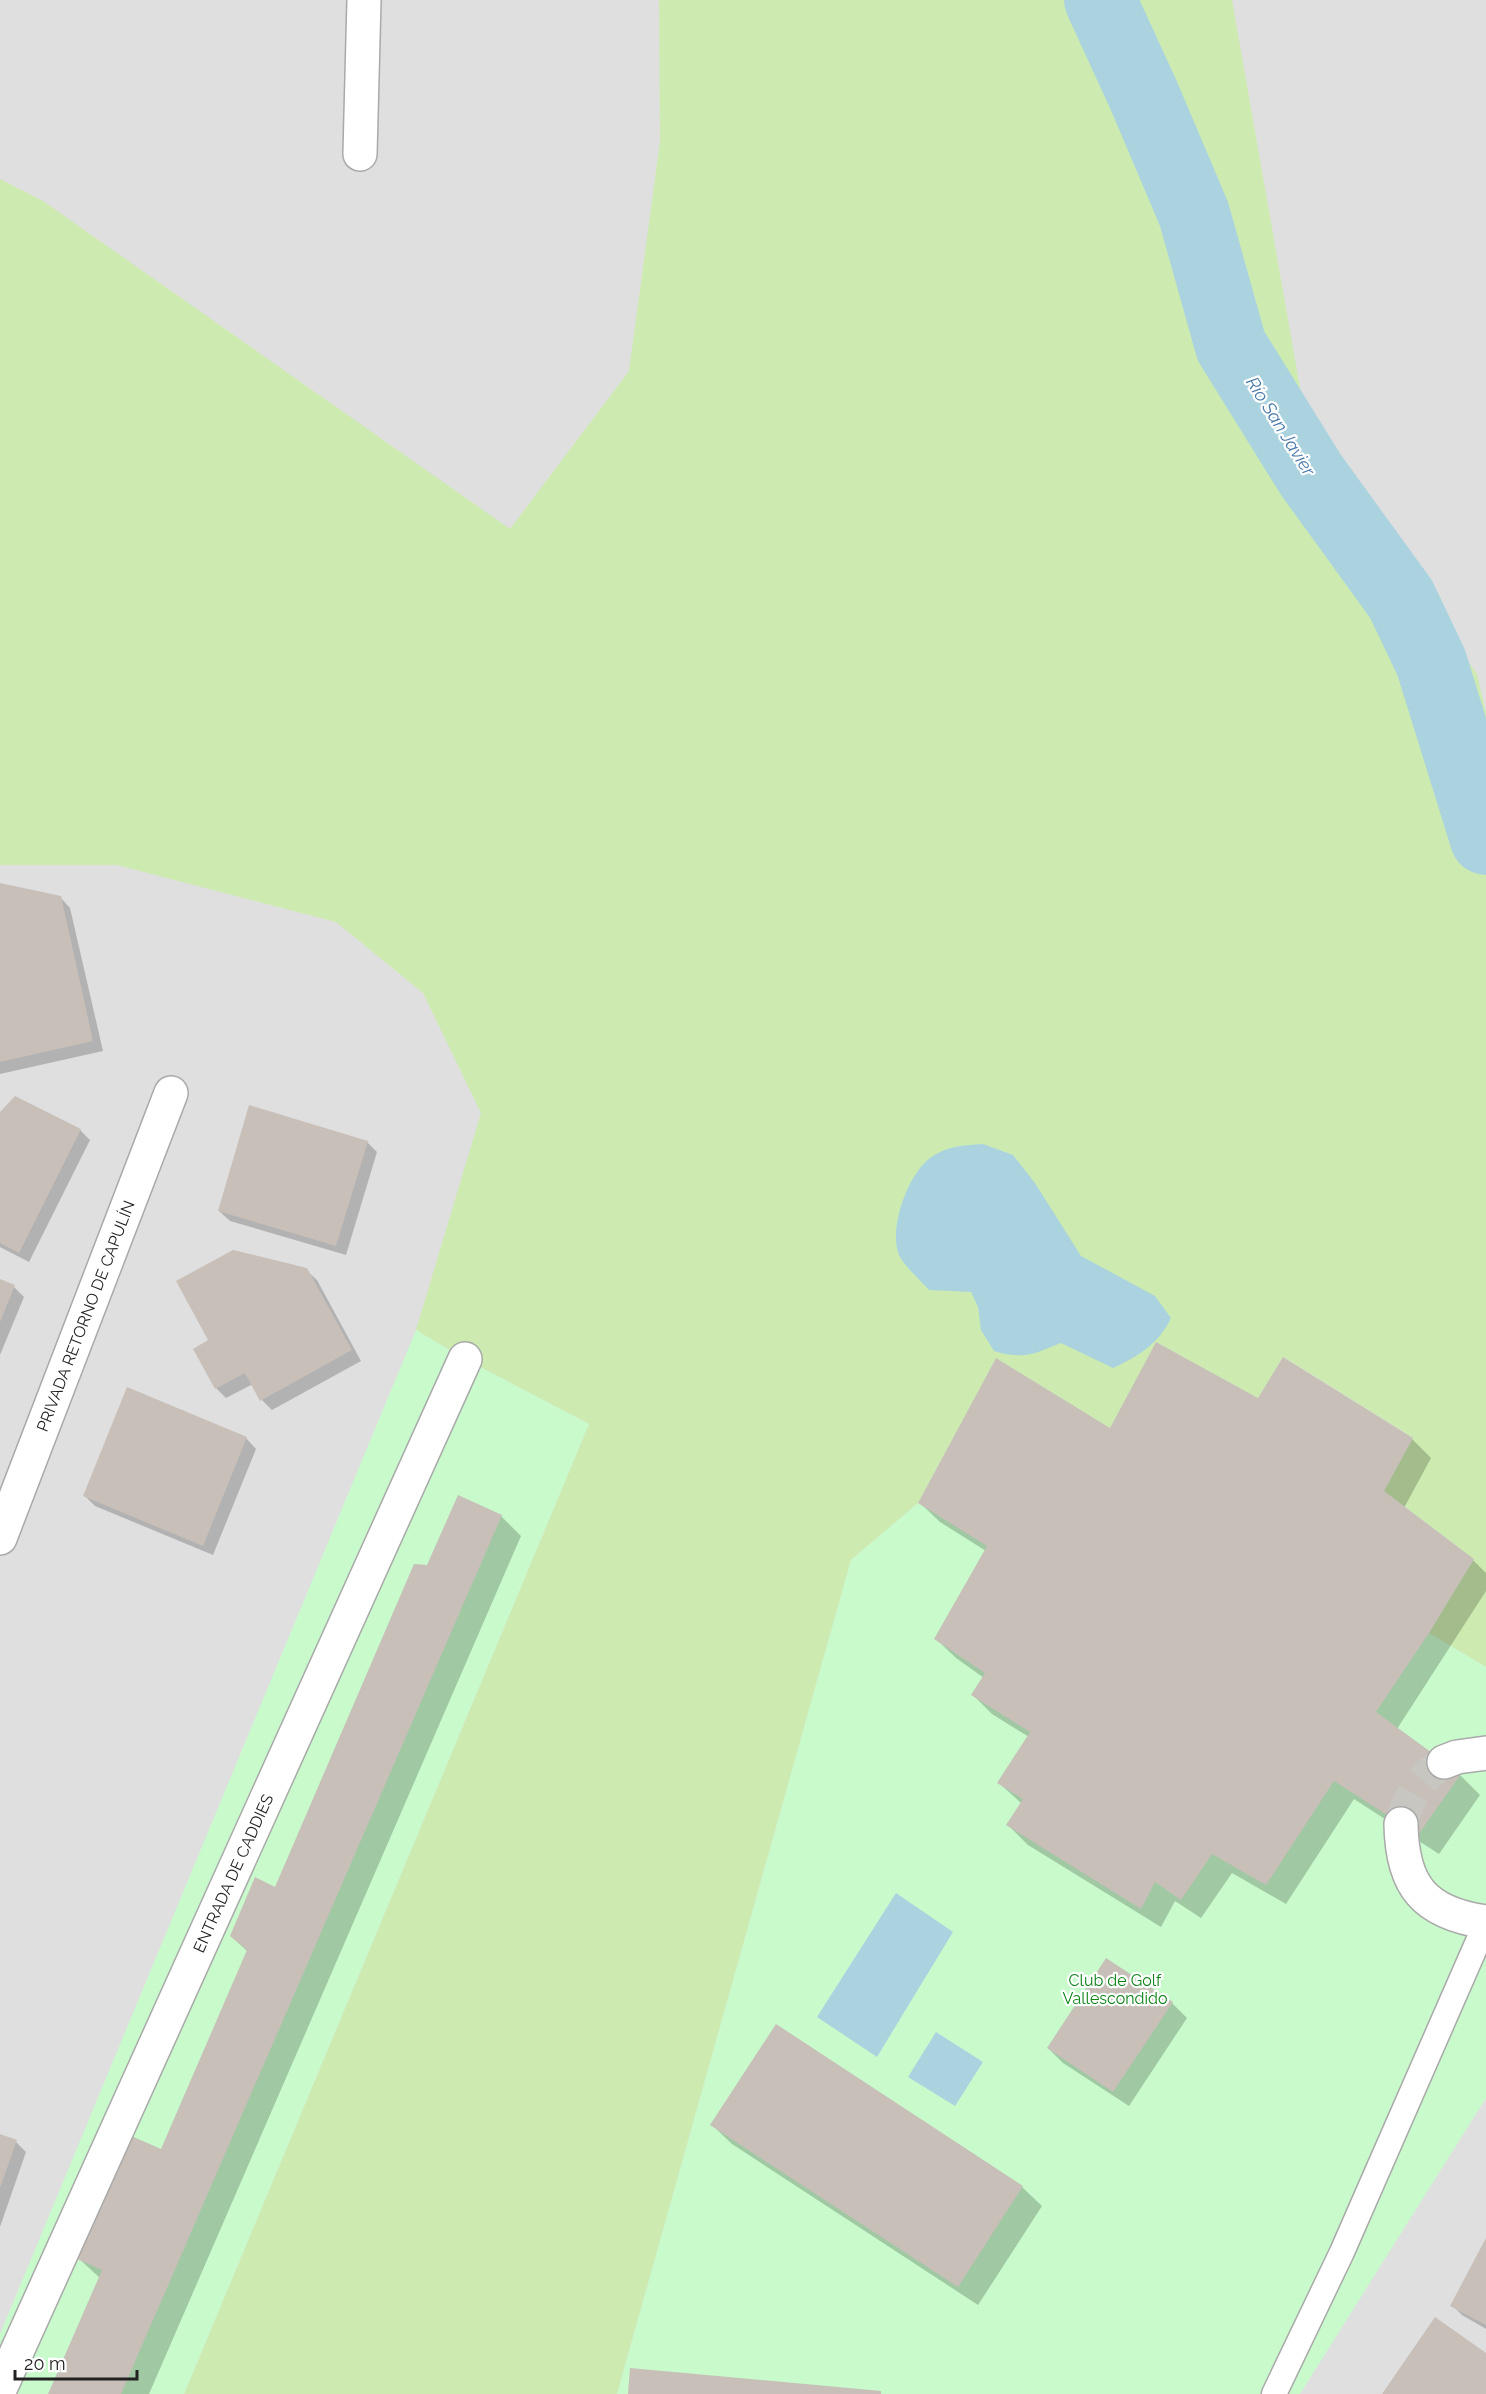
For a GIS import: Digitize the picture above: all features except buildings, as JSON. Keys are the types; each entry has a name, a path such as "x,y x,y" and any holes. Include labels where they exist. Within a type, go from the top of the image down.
{"street":[{"path":"360,154 364,0"},
{"name":"PRIVADA RETORNO DE CAPULÍN","path":"0,1538 171,1093"},
{"name":"ENTRADA DE CADDIES","path":"0,2389 465,1359"},
{"path":"1444,1762 1457,1757 1486,1753"},
{"path":"1401,1824 1401,1854 1412,1882 1432,1903 1457,1918 1486,1922"}],"lane":[{"path":"1274,2394 1342,2252 1486,1922"}],"shaded area":[{"name":"Club de Golf Vallescondido","path":"0,0 1486,0 1486,2394 0,2394"}],"green space":[{"path":"659,0 1232,0 1303,405 1400,566 1477,674 1486,713 1486,1667 1429,1633 1384,1491 1412,1437 1284,1357 1258,1398 1110,1428 996,1359 918,1503 851,1560 617,2394 184,2394 589,1424 465,1359 416,1330 481,1113 423,993 336,922 117,865 0,865 0,179 43,201 510,529 629,371 660,141"},
{"path":"416,1330 465,1359 589,1424 184,2394 0,2394 0,2334"},
{"name":"Club de Golf Vallescondido","path":"1156,1342 1258,1398 1283,1357 1413,1438 1384,1491 1474,1559 1429,1633 1486,1667 1486,2098 1300,2394 617,2394 851,1560 918,1503 996,1358 1110,1428"}],"water":[{"path":"983,1144 1013,1155 1035,1183 1081,1256 1155,1296 1171,1318 1160,1335 1146,1349 1113,1368 1061,1343 1028,1355 1004,1354 994,1351 981,1330 978,1307 971,1292 929,1290 905,1264 896,1244 896,1231 902,1203 914,1176 930,1158 942,1151"},
{"path":"896,1893 953,1932 877,2057 817,2017"},
{"path":"936,2032 983,2062 955,2106 908,2077"}],"waterway":[{"name":"Río San Javier","path":"1100,0 1194,214 1231,346 1311,475 1401,599 1431,662 1486,839"}],"tunnel":[{"path":"1401,1824 1416,1789 1444,1762"}]}
